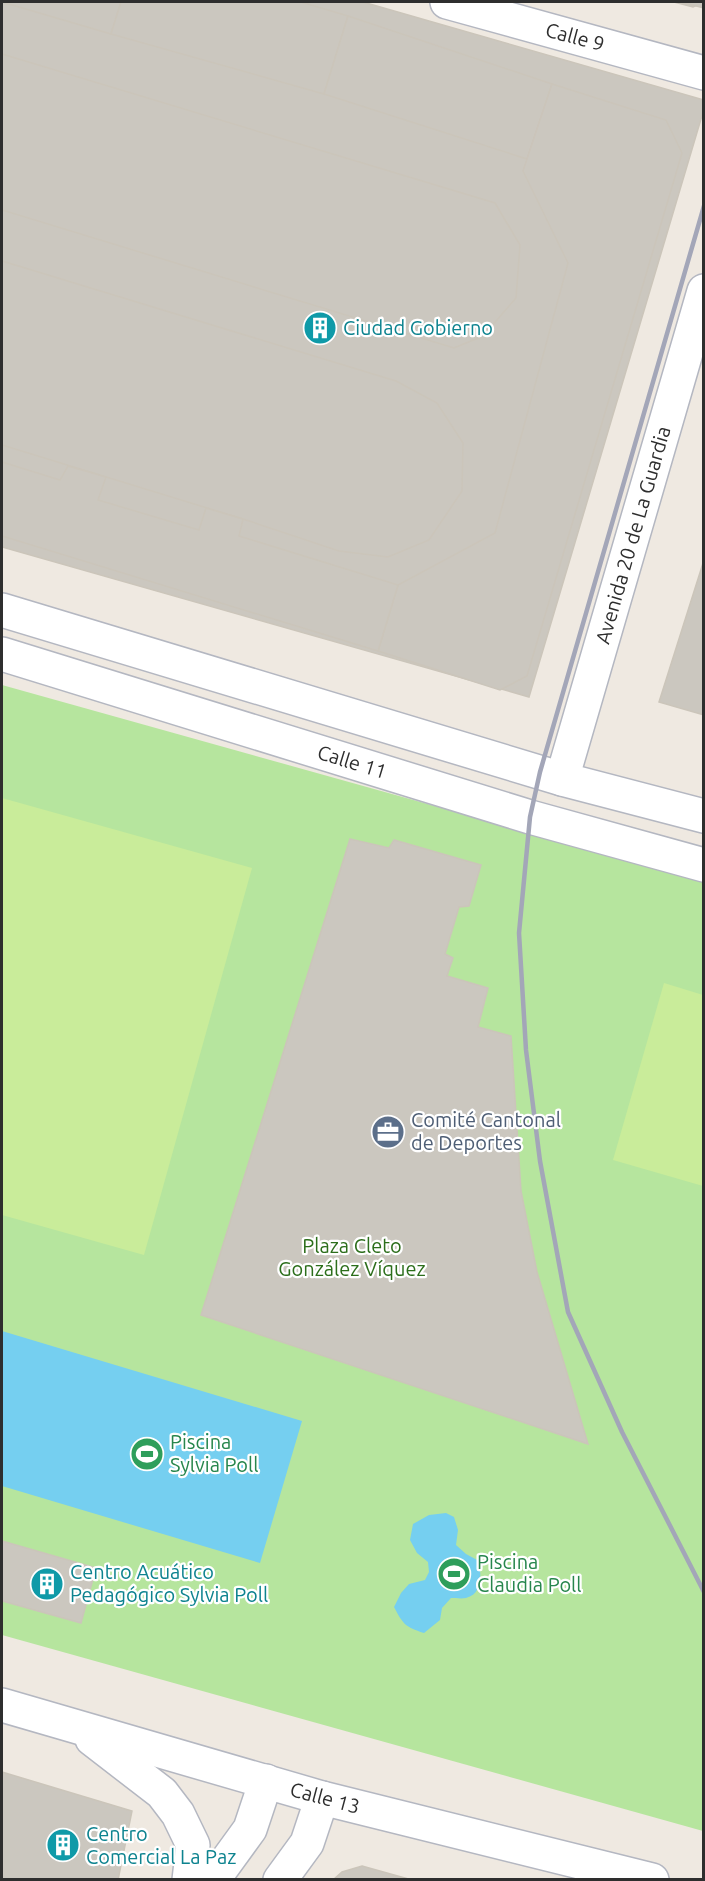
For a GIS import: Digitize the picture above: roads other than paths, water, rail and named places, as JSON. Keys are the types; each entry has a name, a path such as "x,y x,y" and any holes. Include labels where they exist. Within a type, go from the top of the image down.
{"main road":[{"name":"Calle 9","path":"447,2 704,73"},
{"name":"Avenida 20 de La Guardia","path":"562,779 704,291"},
{"path":"2,610 562,779 704,816"},
{"name":"Calle 11","path":"2,654 549,822 704,865"},
{"name":"Calle 13","path":"2,1705 322,1798 652,1880"},
{"path":"76,1727 162,1794 178,1814 193,1845 189,1880"},
{"path":"213,1880 250,1829 266,1781"},
{"path":"280,1880 307,1843 322,1798"}],"water":[{"name":"Piscina Sylvia Poll","path":"2,1331 302,1421 260,1563 2,1486"},
{"name":"Piscina Claudia Poll","path":"446,1513 454,1517 458,1530 456,1545 479,1561 480,1583 472,1596 451,1598 442,1608 440,1620 424,1633 405,1624 394,1607 409,1584 425,1580 429,1572 428,1562 417,1553 410,1540 413,1524 429,1515"}],"railway":[{"path":"704,206 540,772 530,817 519,933 526,1050 540,1161 568,1312 622,1432 704,1592"}],"place":[{"name":"Ciudad Gobierno","path":"320,328"},
{"name":"Comité Cantonal de Deportes","path":"388,1132"},
{"name":"Piscina Sylvia Poll","path":"147,1454"},
{"name":"Piscina Claudia Poll","path":"454,1574"},
{"name":"Centro Acuático Pedagógico Sylvia Poll","path":"47,1584"},
{"name":"Centro Comercial La Paz","path":"63,1845"}],"park label":[{"name":"Plaza Cleto González Víquez","path":"352,1258"}]}
